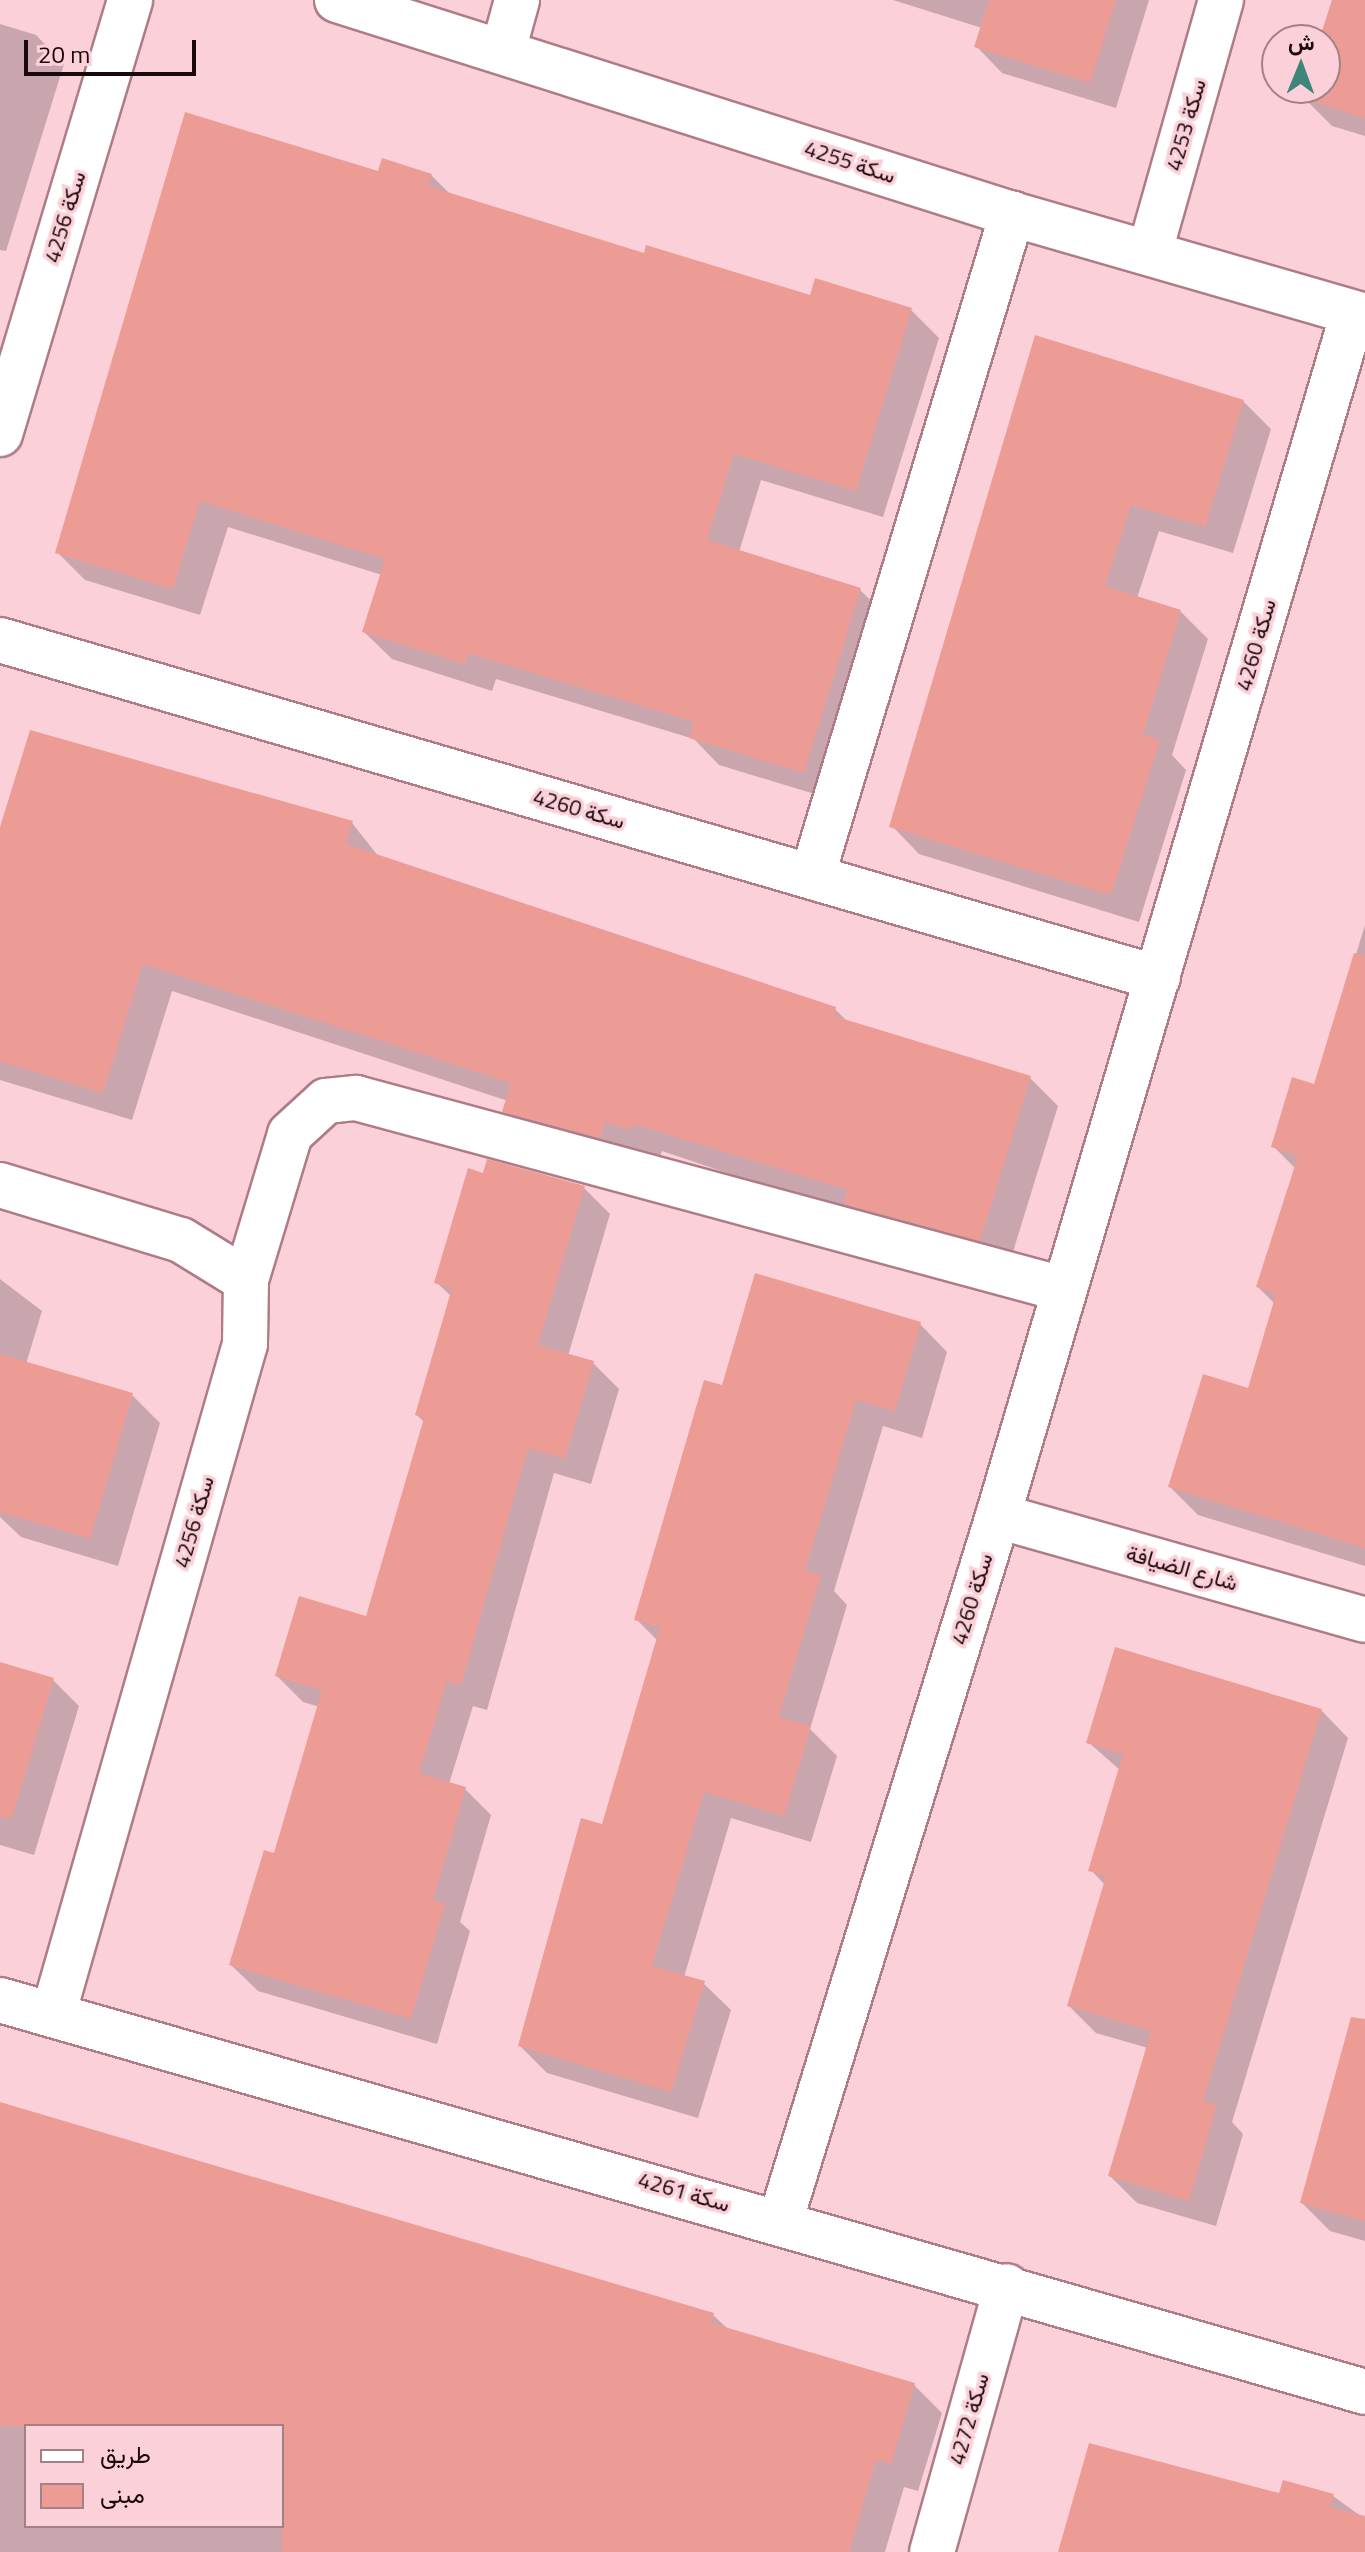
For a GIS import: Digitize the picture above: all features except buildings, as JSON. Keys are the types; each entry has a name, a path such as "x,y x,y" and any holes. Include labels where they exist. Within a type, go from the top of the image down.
{"street":[{"name":"سكة 4256","path":"0,434 130,0"},
{"name":"سكة 4255","path":"337,0 1012,214 1150,251 1359,315"},
{"path":"503,51 517,0"},
{"name":"سكة 4253","path":"1150,251 1221,0"},
{"path":"812,877 1012,214"},
{"name":"سكة 4260","path":"781,2219 998,1516 1063,1289 1359,315"},
{"name":"سكة 4260","path":"0,640 1158,978"},
{"name":"سكة 4256","path":"53,2015 245,1344 246,1280 290,1134 326,1101 356,1098 1063,1289"},
{"path":"0,1185 181,1240 246,1280"},
{"name":"شارع الضيافة","path":"998,1516 1365,1620"},
{"name":"سكة 4261","path":"0,2000 781,2219 1365,2392"},
{"name":"سكة 4272","path":"932,2552 1007,2286"}]}
